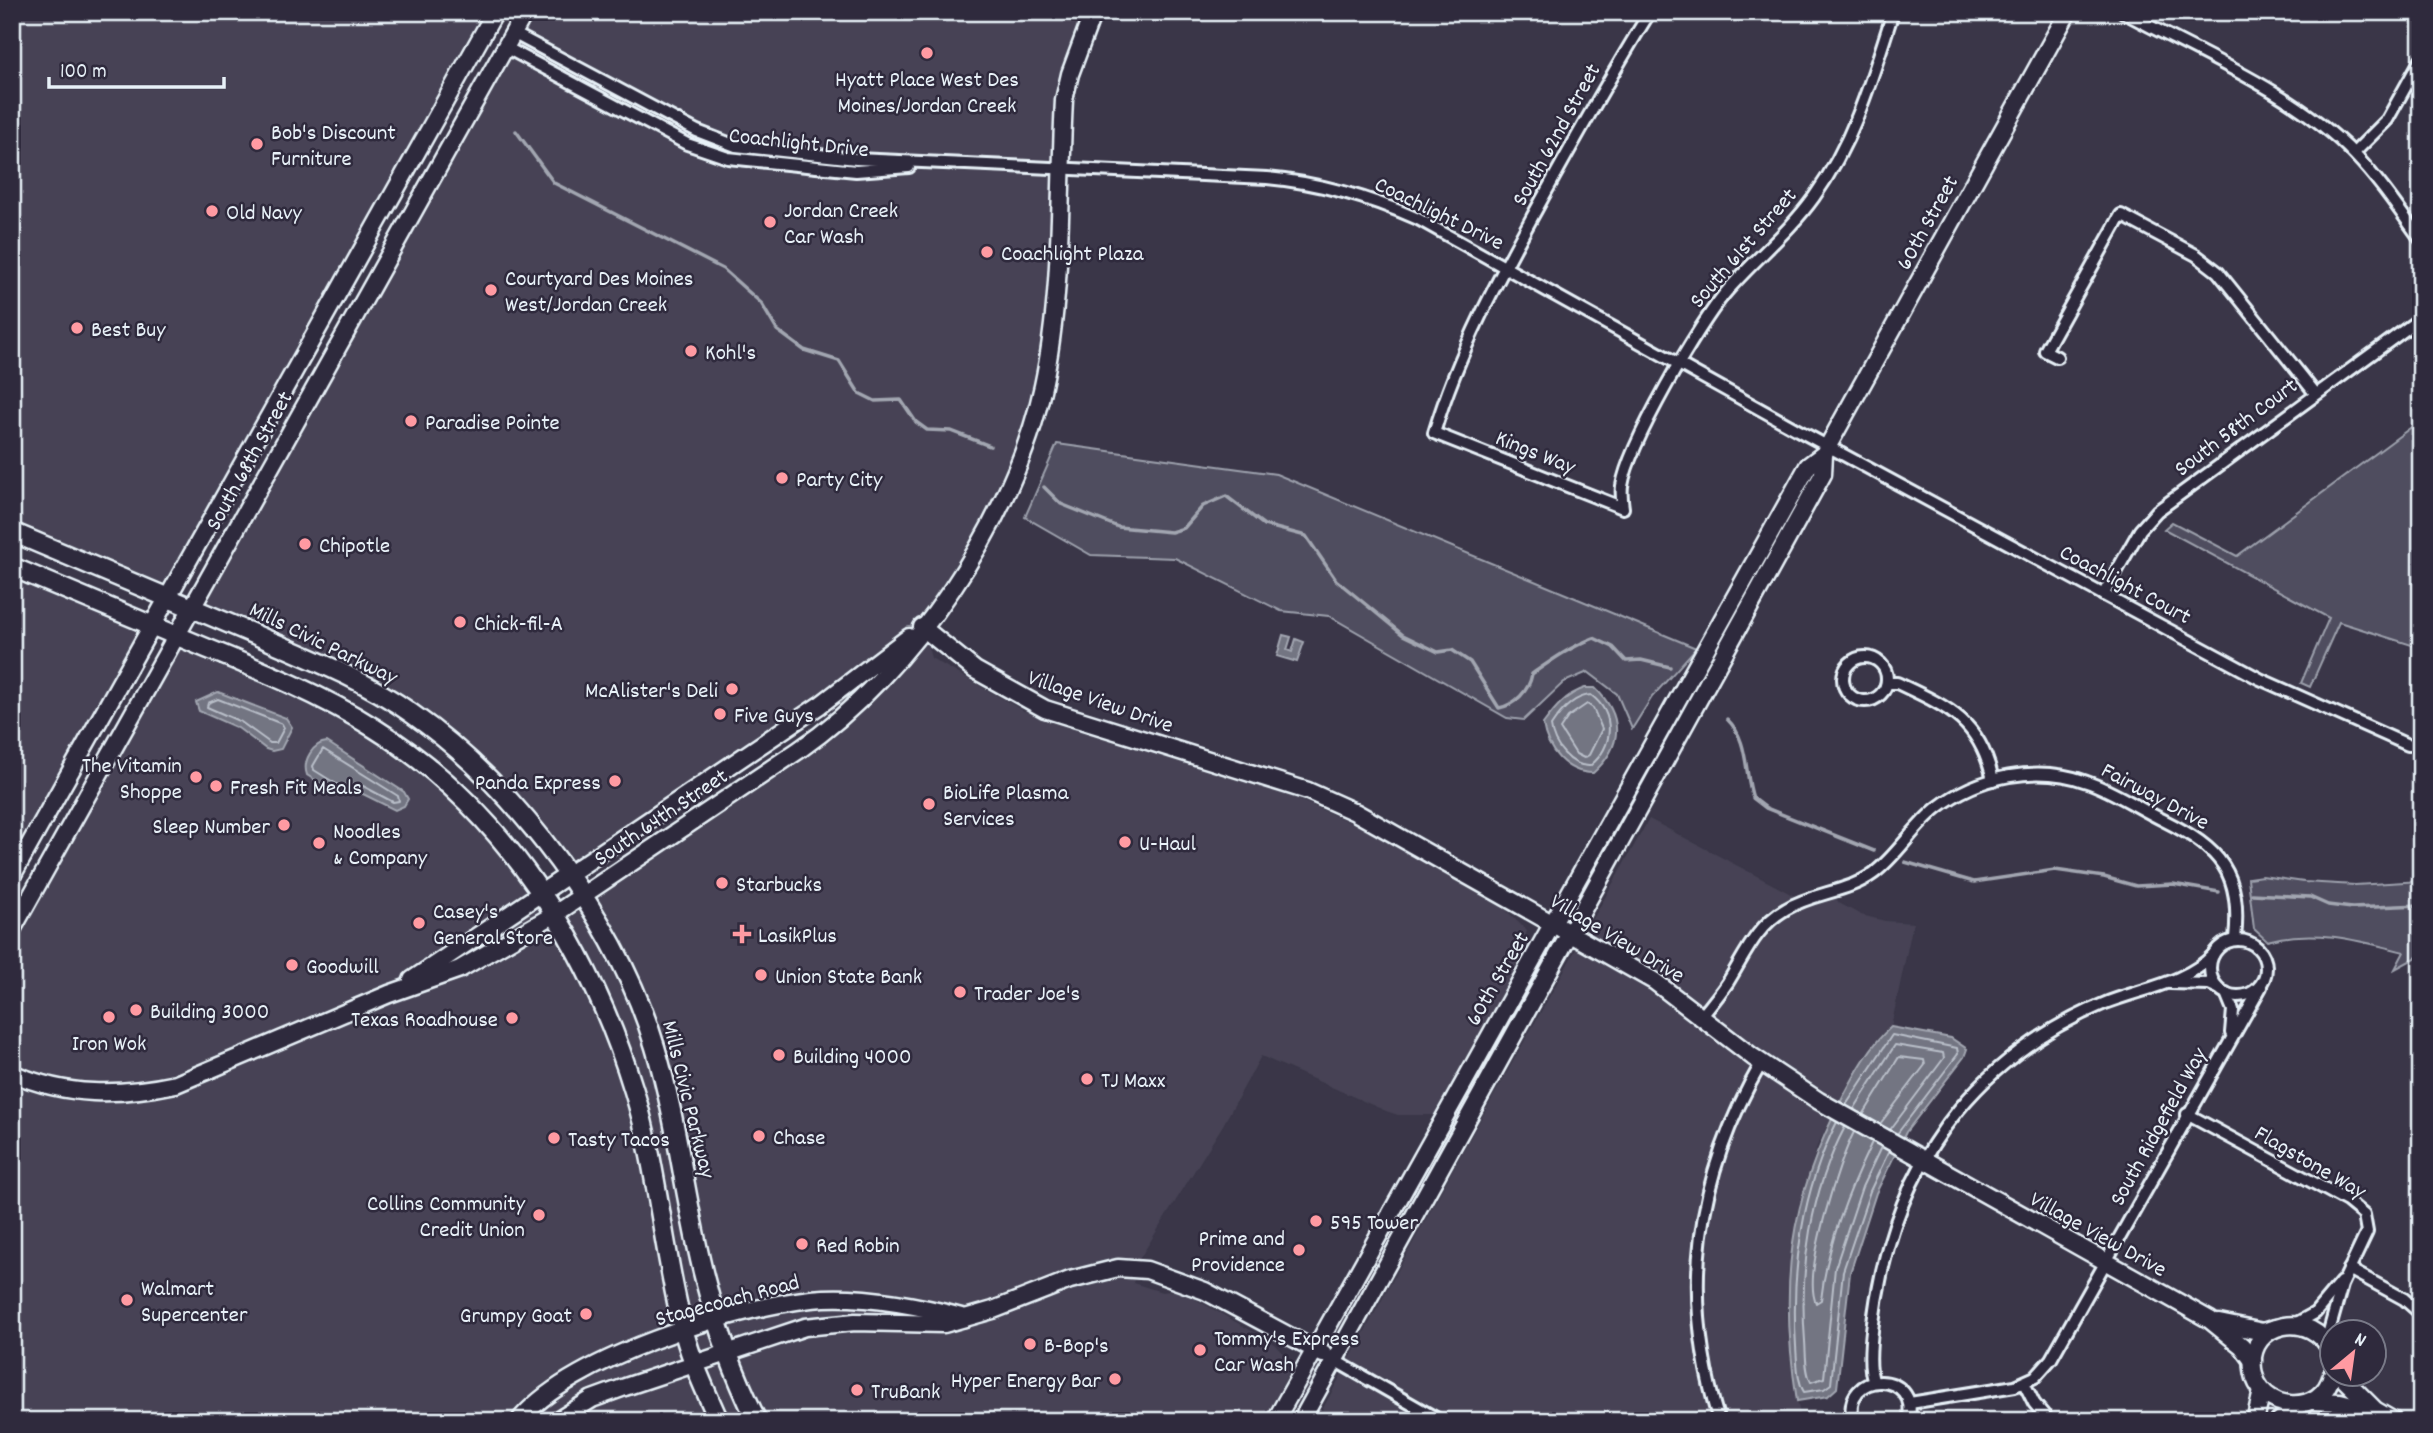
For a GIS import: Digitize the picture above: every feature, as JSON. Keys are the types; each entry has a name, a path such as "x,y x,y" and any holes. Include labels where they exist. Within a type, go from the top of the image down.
{"main road":[{"name":"Mills Civic Parkway","path":"12,532 193,607 356,680 411,713 493,785 581,896 624,970 654,1044 673,1115 705,1280 728,1354 757,1421"},
{"path":"12,567 319,698 394,741 444,780 478,813 555,914 588,970 613,1028 635,1093 684,1331 694,1364 719,1421"}],"street":[{"name":"South 68th Street","path":"12,876 495,12"},
{"name":"South 68th Street","path":"12,930 525,12"},
{"name":"South 64th Street","path":"12,1073 50,1087 86,1094 165,1087 247,1056 389,994 460,969 555,914 830,728 867,693 922,627 982,543 1004,500 1034,419 1053,330 1064,100 1070,74 1093,12"},
{"name":"South 62nd Street","path":"1434,433 1468,338 1588,116 1650,12"},
{"name":"South 61st Street","path":"1623,508 1622,486 1629,463 1680,365 1714,307 1795,222 1833,167 1863,107 1893,12"},
{"name":"60th Street","path":"1275,1421 1808,466 1826,450 2068,12"},
{"path":"2123,12 2292,103 2354,153 2421,240"},
{"name":"Coachlight Drive","path":"509,40 687,144 728,158 856,171 946,164"},
{"name":"Coachlight Drive","path":"509,40 697,131 736,146 856,159 1267,178 1323,184 1397,210 1680,365 1826,450"},
{"path":"2354,153 2386,120 2421,58"},
{"path":"2057,357 2045,351 2121,215 2196,255 2218,272 2315,393"},
{"name":"South 58th Court","path":"2103,595 2132,542 2148,520 2315,393 2421,317"},
{"name":"Kings Way","path":"1434,433 1623,508"},
{"name":"60th Street","path":"1301,1421 1453,1140 1571,934 1823,474 1826,450"},
{"name":"Coachlight Court","path":"1826,450 2288,693 2408,745"},
{"name":"South 64th Street","path":"389,994 541,895 820,705 922,627"},
{"name":"Village View Drive","path":"922,627 975,670 1026,701 1061,715 1308,791 1377,824 1654,981 1819,1101 2210,1320 2242,1346 2253,1361"},
{"path":"1865,656 1882,663 1887,683 1878,697 1863,701 1848,693 1843,676 1850,662 1865,656"},
{"path":"1887,683 1897,683 1958,714 1981,744 1993,780"},
{"name":"Fairway Drive","path":"1702,1016 1728,982 1748,946 1773,918 1802,900 1858,883 1884,864 1934,810 1967,790 1993,780 2038,774 2087,781 2200,841 2218,856 2234,886 2235,939"},
{"path":"1874,1382 1874,1312 1899,1211 1923,1161 1941,1132 1982,1083 2031,1040 2104,1004 2167,983 2198,969 2227,942 2244,940 2263,954 2266,968 2261,987 2248,995 2194,983 2167,983"},
{"path":"2213,955 2209,968 2222,991"},
{"name":"South Ridgefield Way","path":"2024,1383 2035,1377 2051,1359 2261,987"},
{"name":"South Ridgefield Way","path":"2222,991 2233,1010 2231,1036"},
{"path":"1719,1421 1699,1318 1698,1260 1714,1163 1728,1125 1762,1062"},
{"name":"Flagstone Way","path":"2187,1114 2358,1209 2367,1222 2367,1232 2347,1273"},
{"name":"Stagecoach Road","path":"557,1421 592,1399 805,1327 855,1322 944,1324 1099,1271 1118,1268 1147,1270 1237,1306 1441,1421"},
{"path":"2347,1273 2404,1299 2421,1314"},
{"path":"2347,1273 2315,1313 2260,1342 2253,1361 2255,1378 2262,1391 2278,1402 2340,1402 2375,1410 2395,1421"},
{"path":"2336,1318 2347,1273"},
{"name":"Stagecoach Road","path":"519,1421 556,1389 587,1370 717,1320 812,1299 844,1299 926,1309 967,1318"},
{"path":"2210,1320 2263,1332 2288,1325 2318,1333"},
{"path":"1853,1421 1852,1403 1857,1394 1874,1382 1888,1382 1898,1386 1910,1403 1909,1421"},
{"path":"1910,1403 2024,1383 2034,1404 2049,1421"},
{"path":"2279,1421 2326,1388"},
{"path":"2353,1388 2375,1410"},
{"path":"2255,1421 2262,1391"}],"shaded area":[{"path":"12,12 495,12 167,596 12,532"},
{"path":"525,12 1093,12 1070,74 1053,329 1004,500 922,627 931,658 1024,711 1293,797 1381,836 1501,905 1527,931 1510,983 1434,1115 1398,1115 1386,1111 1261,1056 1223,1125 1140,1258 1133,1283 1162,1292 1179,1290 1275,1344 1285,1355 1289,1372 1265,1421 12,1421 12,930 178,636 241,662 425,764 555,914 830,728 920,630 567,877 553,856 411,713 193,607"},
{"path":"2421,420 2421,648 2339,622 2310,687 2301,683 2329,618 2164,529 2172,522 2237,556"},
{"path":"1057,444 1276,474 1696,648 1652,697 1632,729 1617,694 1588,672 1564,682 1524,720 1507,718 1329,616 1281,611 1175,558 1091,555 1025,517"},
{"path":"12,567 152,625 12,876"},
{"path":"1649,819 1802,900 1832,892 1839,903 1861,915 1885,921 1913,923 1891,1027 1883,1034 1849,1084 1817,1146 1797,1219 1787,1313 1791,1364 1801,1421 1316,1421 1465,1147"},
{"path":"2262,876 2355,885 2421,881 2421,955 2395,969 2404,952 2369,943 2319,936 2284,937 2267,941 2254,929 2248,878"}],"water":[{"path":"1283,635 1291,637 1287,650 1292,652 1296,639 1304,642 1297,662 1277,656"},
{"path":"1585,688 1595,688 1611,709 1615,720 1616,731 1610,752 1593,773 1574,769 1559,758 1549,743 1543,724 1567,698"},
{"path":"218,692 286,718 292,727 281,749 266,749 238,728 199,711 196,702"},
{"path":"327,742 404,792 408,799 404,806 395,810 361,793 334,792 307,775 307,759 313,749"},
{"path":"1891,1027 1951,1038 1967,1049 1964,1057 1906,1132 1876,1193 1850,1273 1837,1388 1828,1396 1797,1401 1789,1320 1789,1282 1800,1209 1824,1135 1843,1097 1870,1051"}],"waterway":[{"path":"516,131 554,183 723,269 761,303 777,330 804,350 839,361 859,393 875,401 901,400 916,422 927,430 951,431 990,446"},
{"path":"1044,487 1061,504 1118,527 1171,532 1184,528 1203,506 1226,496 1264,525 1306,536 1336,580 1403,635 1438,652 1452,650 1470,662 1499,708 1520,696 1528,686 1532,674 1569,650 1594,638 1613,647 1626,661 1641,660 1670,667"},
{"path":"1727,719 1743,746 1753,798 1766,808 1874,851"},
{"path":"1905,862 1974,882 2055,870 2104,877 2136,886 2173,884 2219,892"},
{"path":"2252,894 2310,897 2328,905 2352,908 2421,905"}],"place":[{"name":"Hyatt Place West Des Moines/Jordan Creek","path":"927,53"},
{"name":"Bob's Discount Furniture","path":"257,144"},
{"name":"Old Navy","path":"212,211"},
{"name":"Jordan Creek Car Wash","path":"770,222"},
{"name":"Coachlight Plaza","path":"987,252"},
{"name":"Courtyard Des Moines West/Jordan Creek","path":"491,290"},
{"name":"Best Buy","path":"77,328"},
{"name":"Kohl's","path":"691,351"},
{"name":"Paradise Pointe","path":"411,421"},
{"name":"Party City","path":"782,478"},
{"name":"Chipotle","path":"305,544"},
{"name":"Chick-fil-A","path":"460,622"},
{"name":"McAlister's Deli","path":"732,689"},
{"name":"Five Guys","path":"720,714"},
{"name":"The Vitamin Shoppe","path":"196,777"},
{"name":"Panda Express","path":"615,781"},
{"name":"Fresh Fit Meals","path":"216,786"},
{"name":"BioLife Plasma Services","path":"929,804"},
{"name":"Sleep Number","path":"284,825"},
{"name":"U-Haul","path":"1125,842"},
{"name":"Noodles & Company","path":"319,843"},
{"name":"Starbucks","path":"722,883"},
{"name":"Casey's General Store","path":"419,923"},
{"name":"LasikPlus","path":"742,934"},
{"name":"Goodwill","path":"292,965"},
{"name":"Union State Bank","path":"761,975"},
{"name":"Trader Joe's","path":"960,992"},
{"name":"Building 3000","path":"136,1010"},
{"name":"Iron Wok","path":"109,1017"},
{"name":"Texas Roadhouse","path":"512,1018"},
{"name":"Building 4000","path":"779,1055"},
{"name":"TJ Maxx","path":"1087,1079"},
{"name":"Chase","path":"759,1136"},
{"name":"Tasty Tacos","path":"554,1138"},
{"name":"Collins Community Credit Union","path":"539,1215"},
{"name":"595 Tower","path":"1316,1221"},
{"name":"Red Robin","path":"802,1244"},
{"name":"Prime and Providence","path":"1299,1250"},
{"name":"Walmart Supercenter","path":"127,1300"},
{"name":"Grumpy Goat","path":"586,1314"},
{"name":"B-Bop's","path":"1030,1344"},
{"name":"Tommy's Express Car Wash","path":"1200,1350"},
{"name":"Hyper Energy Bar","path":"1115,1379"},
{"name":"TruBank","path":"857,1390"}]}
